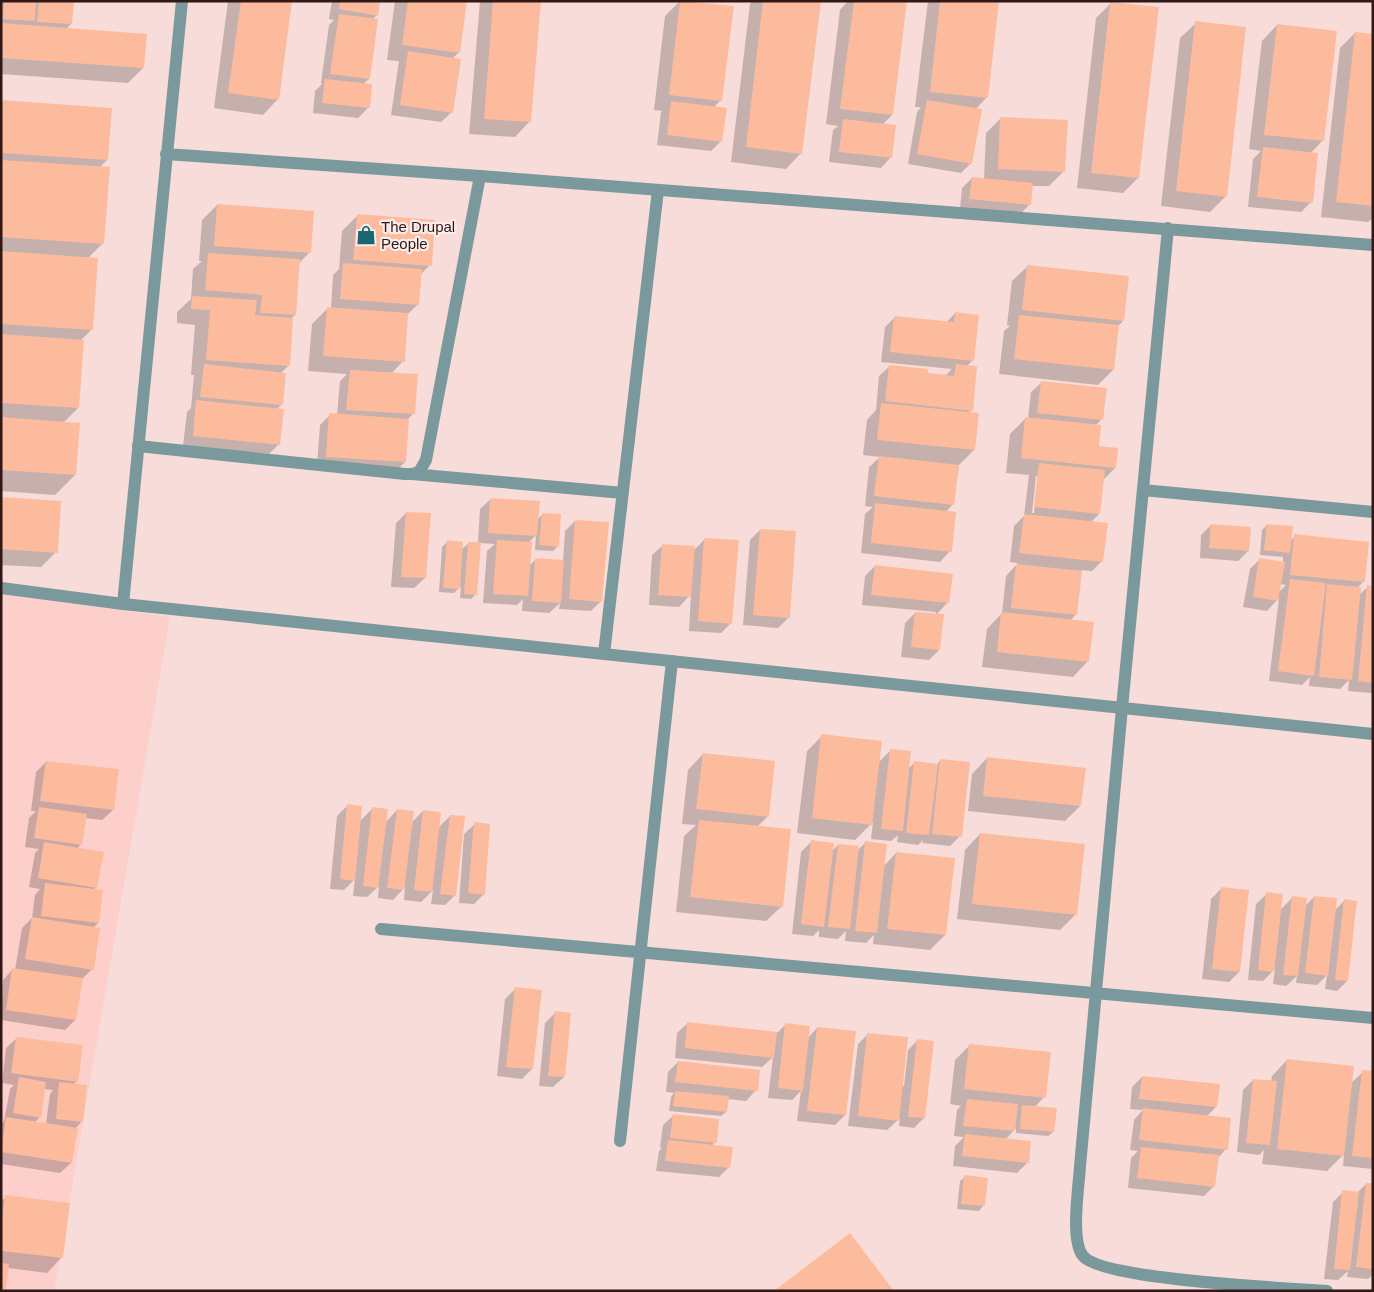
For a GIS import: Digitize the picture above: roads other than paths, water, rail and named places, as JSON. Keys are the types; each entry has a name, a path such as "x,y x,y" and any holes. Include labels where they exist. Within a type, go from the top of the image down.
{"street":[{"path":"123,604 182,1"},
{"path":"166,154 480,176 1373,245"},
{"path":"412,474 419,472 426,460 480,176"},
{"path":"604,654 658,190"},
{"path":"1168,228 1080,1166 1076,1237 1083,1256 1100,1266 1151,1277 1327,1291"},
{"path":"138,446 622,493"},
{"path":"1143,490 1373,512"},
{"path":"1,588 123,604 1373,734"},
{"path":"620,1141 672,661"},
{"path":"381,929 1373,1018"}],"place":[{"name":"The Drupal People","path":"366,235"}]}
